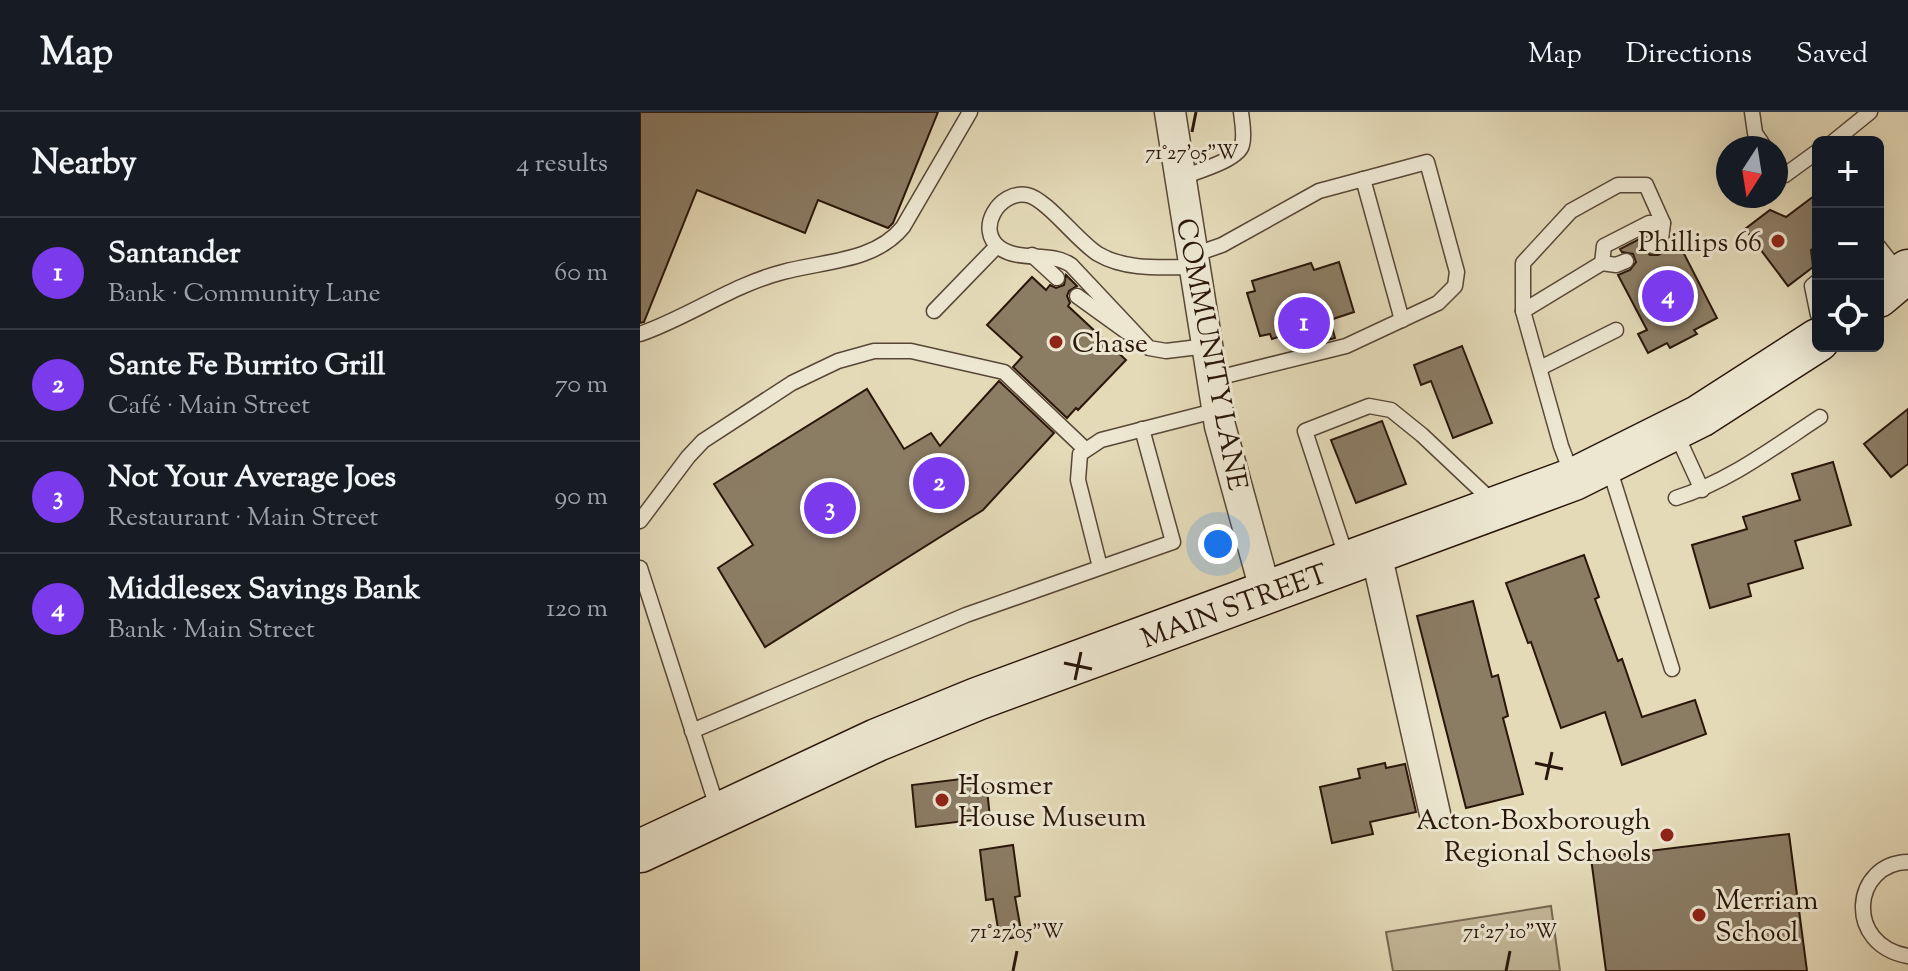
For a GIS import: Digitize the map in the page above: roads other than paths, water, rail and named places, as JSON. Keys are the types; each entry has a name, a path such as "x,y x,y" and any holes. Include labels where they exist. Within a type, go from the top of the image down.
{"main road":[{"name":"MAIN STREET","path":"641,847 965,703 1499,508 1591,471 1674,430 1812,344"}],"street":[{"name":"COMMUNITY LANE","path":"1170,112 1218,410 1227,455 1266,593"},
{"path":"1362,558 1435,814"}],"lane":[{"path":"640,334 762,278 869,252 889,243 903,227 970,112"},
{"path":"1180,178 1239,151 1243,142 1241,112"},
{"path":"1752,112 1757,136"},
{"path":"1839,136 1870,112"},
{"path":"1788,173 1812,155"},
{"path":"1140,341 1071,265 1057,258 1011,253 997,246 990,229 995,208 1013,195 1028,195 1040,202 1090,249 1111,260 1132,265 1194,261 1319,191 1427,162 1457,272 1455,286 1438,303 1346,346 1213,379"},
{"path":"1363,179 1402,320"},
{"path":"1653,246 1661,240 1663,223 1646,185 1618,185 1564,218 1523,263 1523,311 1561,446 1591,471 1672,669"},
{"path":"1602,263 1604,246 1649,223 1663,223"},
{"path":"934,311 997,246"},
{"path":"1032,255 1057,278"},
{"path":"1523,311 1602,263 1616,265 1626,261"},
{"path":"1077,296 1149,348 1160,351 1207,346"},
{"path":"1540,368 1616,330"},
{"path":"640,521 703,441 792,383 863,353 897,350 995,368 1010,376 1085,449"},
{"path":"1362,558 1305,431 1369,406 1391,410 1499,508"},
{"path":"1100,567 1078,480 1078,461 1085,449 1101,440 1218,410"},
{"path":"1676,498 1727,478 1820,417"},
{"path":"692,731 966,615 1173,542 1142,429"},
{"path":"1674,430 1702,490"},
{"path":"640,568 719,814"},
{"path":"1908,862 1887,867 1875,877 1866,890 1862,905 1863,921 1870,935 1880,946 1894,954 1908,956"}],"place":[{"name":"Phillips 66","path":"1778,241"},
{"name":"Middlesex Savings Bank","path":"1668,296"},
{"name":"Santander","path":"1304,323"},
{"name":"Chase","path":"1056,342"},
{"name":"Sante Fe Burrito Grill","path":"939,483"},
{"name":"Not Your Average Joes","path":"830,508"},
{"name":"Hosmer House Museum","path":"942,800"},
{"name":"Acton-Boxborough Regional Schools","path":"1667,835"},
{"name":"Merriam School","path":"1699,915"}]}
